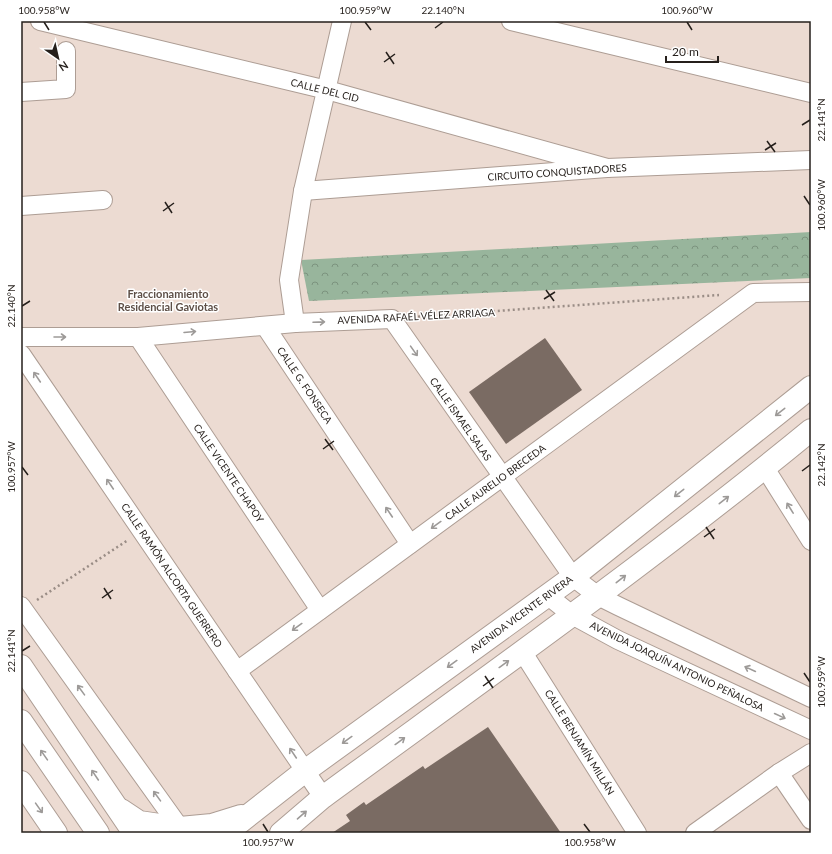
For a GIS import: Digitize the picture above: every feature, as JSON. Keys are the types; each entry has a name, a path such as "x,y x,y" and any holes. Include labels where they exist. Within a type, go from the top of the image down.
{"main road":[{"name":"AVENIDA VICENTE RIVERA","path":"226,833 305,770 573,577 811,388"},
{"path":"281,833 323,797 598,596 765,468 811,430"},
{"path":"21,666 134,833"},
{"path":"27,729 98,833"},
{"path":"21,782 56,833"},
{"path":"117,807 139,822 180,828 212,826 251,813"}],"street":[{"name":"CALLE DEL CID","path":"40,21 327,90 607,168"},
{"path":"294,319 289,280 303,191 342,21"},
{"path":"511,21 811,93"},
{"path":"21,92 66,89 66,50"},
{"name":"CIRCUITO CONQUISTADORES","path":"303,191 607,168 811,160"},
{"path":"21,206 103,200"},
{"name":"CALLE AURELIO BRECEDA","path":"237,671 753,293 811,292"},
{"name":"AVENIDA RAFAÉL VÉLEZ ARRIAGA","path":"21,336 138,337 265,326 294,319 392,318"},
{"name":"CALLE ISMAEL SALAS","path":"392,318 501,477 573,577"},
{"name":"CALLE G. FONSECA","path":"265,326 410,544"},
{"name":"CALLE VICENTE CHAPOY","path":"138,337 320,610"},
{"name":"CALLE RAMÓN ALCORTA GUERRERO","path":"21,354 323,797"},
{"path":"765,468 811,541"},
{"path":"573,577 598,596 811,698"},
{"name":"AVENIDA JOAQUÍN ANTONIO PEÑALOSA","path":"547,595 572,615 618,640 811,730"},
{"path":"22,607 180,828"},
{"path":"618,640 615,628 616,622 621,616 632,613"},
{"name":"CALLE BENJAMÍN MILLÁN","path":"522,651 637,833"},
{"path":"695,833 779,773 811,753"},
{"path":"779,773 811,820"}],"path":[{"name":"AVENIDA RAFAÉL VÉLEZ ARRIAGA","path":"392,318 724,295"},
{"path":"22,607 142,531"}],"green space":[{"path":"811,232 811,278 309,301 301,260"}],"building":[{"path":"545,338 582,390 506,444 469,392"},
{"path":"488,727 561,833 332,833 350,821 346,815 364,802 366,805 423,766 425,769"}],"district":[{"name":"Fraccionamiento Residencial Gaviotas","path":"168,300"}]}
